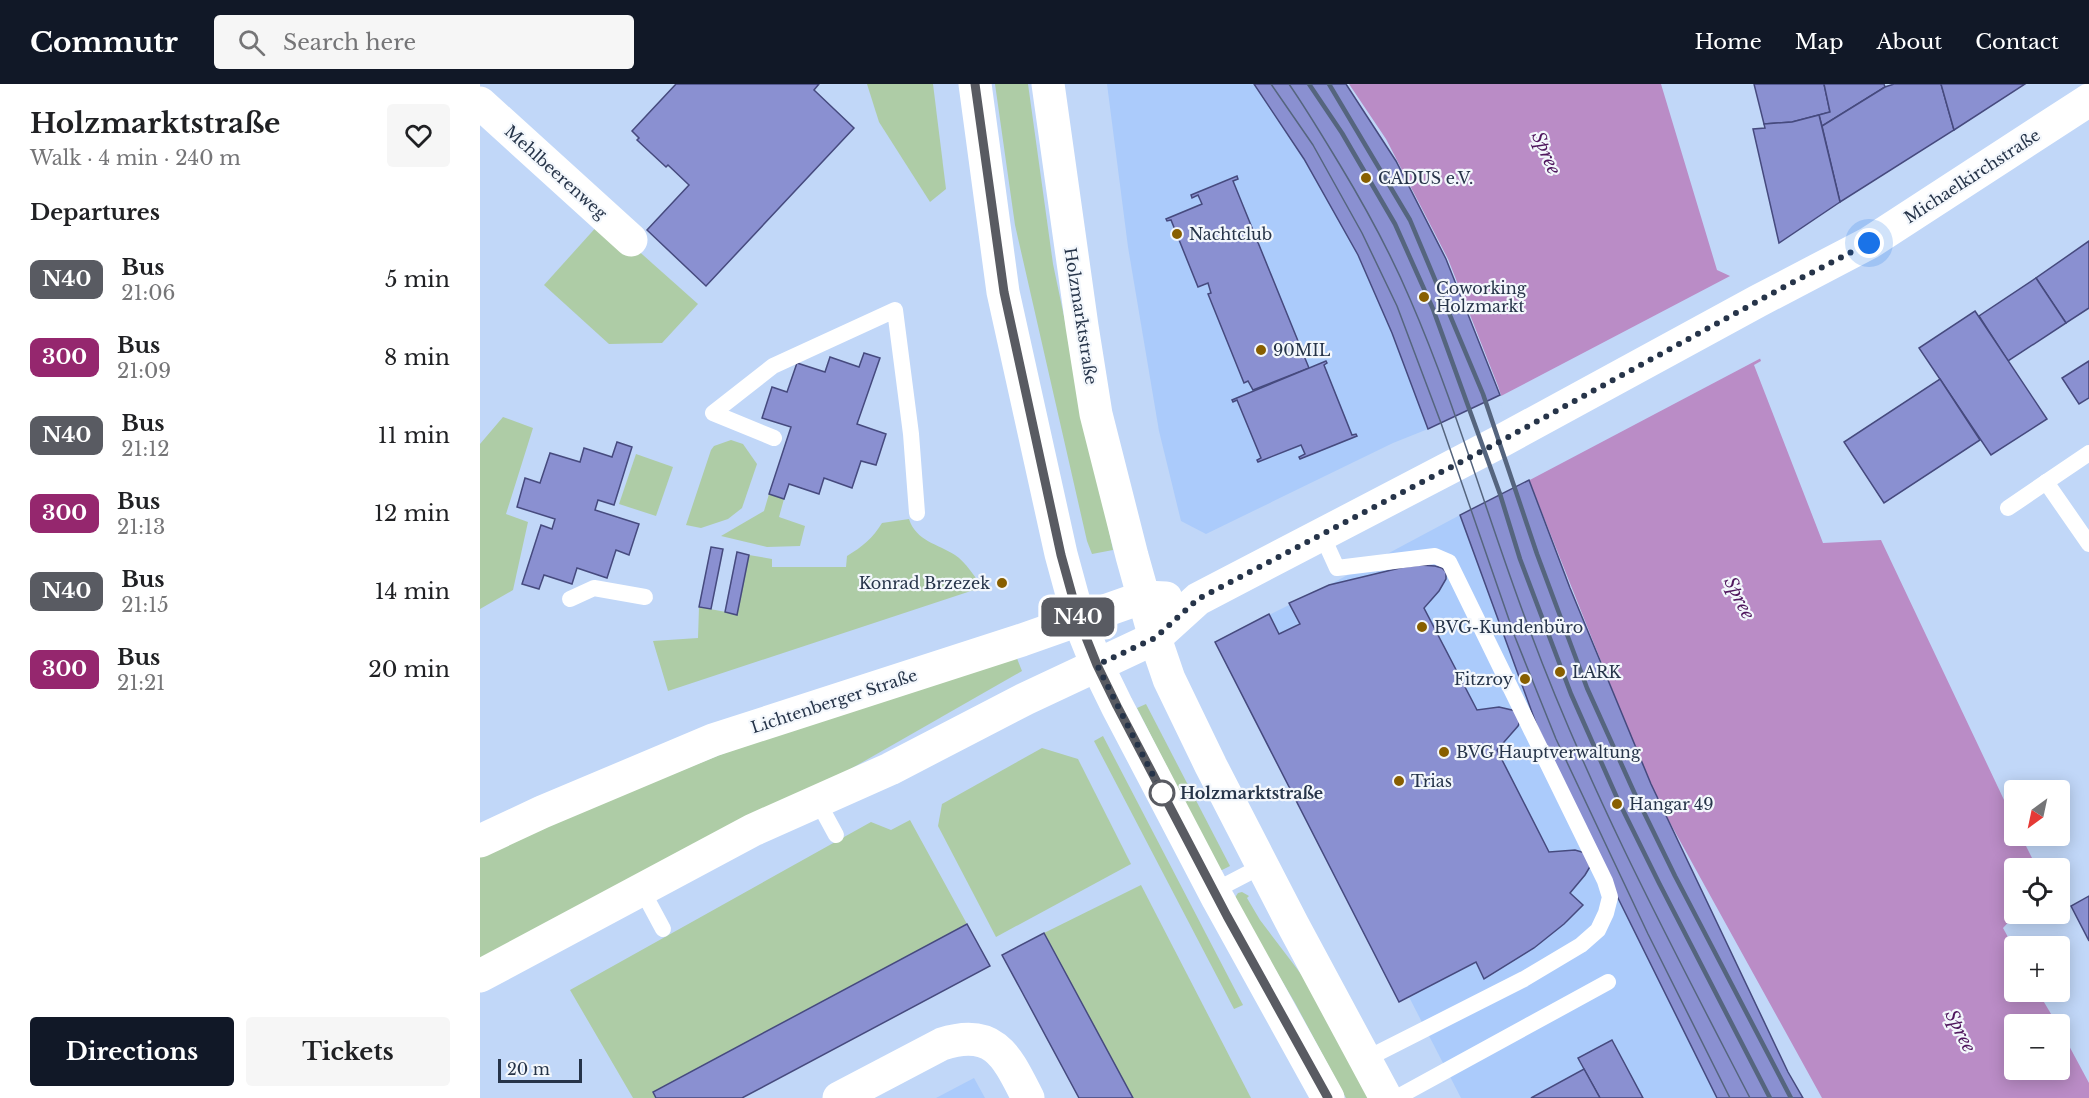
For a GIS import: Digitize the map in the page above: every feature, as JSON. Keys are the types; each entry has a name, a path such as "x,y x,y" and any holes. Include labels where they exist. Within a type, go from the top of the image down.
{"main road":[{"path":"975,84 1004,292 1061,555 1079,620 1097,665 1214,891 1328,1098"},
{"name":"Holzmarktstraße","path":"1048,84 1096,414 1155,638 1169,679 1262,866 1386,1098"},
{"name":"Michaelkirchstraße","path":"1198,599 1322,536 1869,243 2089,100"},
{"name":"Mehlbeerenweg","path":"480,103 631,240"},
{"name":"Lichtenberger Straße","path":"480,841 552,807 712,740 1144,597 1198,599"},
{"path":"480,976 753,830 890,769 1025,699 1155,638 1198,599"},
{"path":"839,1098 942,1044 957,1039 976,1039 994,1046 1009,1061 1028,1098"}],"lane":[{"path":"774,438 713,413 773,366 895,310 911,434 917,513"},
{"path":"2008,508 2089,453"},
{"path":"2046,482 2089,544"},
{"path":"1322,536 1337,568 1435,556 1449,562 1605,881 1610,897 1606,914 1598,930 1581,945 1524,979 1366,1059"},
{"path":"570,599 594,588 645,597"},
{"path":"818,802 836,836"},
{"path":"1214,891 1262,866"},
{"path":"642,890 663,929"},
{"path":"1396,1098 1608,982"}],"shaded area":[{"path":"1107,84 1343,84 1499,394 1206,534 1181,521 1159,431 1128,247"},
{"path":"1460,515 1537,726 1717,1098 1461,1098 1409,997 1399,1002 1215,642 1329,585"},
{"path":"974,1078 985,1098 936,1098"}],"green space":[{"path":"867,84 933,84 946,189 930,202 879,122"},
{"path":"995,84 1028,84 1053,264 1113,550 1092,554 1087,541 1015,225"},
{"path":"599,224 634,247 698,304 662,343 609,344 544,285"},
{"path":"503,417 533,428 506,514 528,522 513,590 480,609 480,444"},
{"path":"731,440 743,444 757,464 742,508 728,519 701,528 686,525 711,450 714,446"},
{"path":"636,454 673,467 656,516 619,504"},
{"path":"769,494 784,499 779,517 805,526 800,546 767,547 721,536 764,511"},
{"path":"909,519 922,537 959,558 983,587 668,691 653,641 698,638 699,607 737,614 749,555 772,559 772,567 846,567 847,556 867,542 882,523"},
{"path":"1016,656 1022,671 805,795 480,969 480,855 505,842 747,744"},
{"path":"1146,704 1230,866 1220,871 1137,708"},
{"path":"1103,736 1243,1005 1234,1009 1094,741"},
{"path":"1042,748 1078,759 1131,864 996,937 938,826 942,804"},
{"path":"910,820 967,924 653,1092 656,1098 633,1098 570,990 871,822 891,830"},
{"path":"1141,885 1251,1098 1133,1098 1044,933"},
{"path":"1242,892 1249,896 1247,898 1260,920 1304,978 1368,1098 1346,1098 1295,1003 1234,899 1238,893"}],"water":[{"name":"Spree","path":"1349,84 1661,84 1717,270 1730,276 1761,361 1754,365 1823,543 1881,540 2004,800 2004,846 2026,846 2032,858 2004,858 2004,924 2007,924 2003,928 2007,936 2004,936 2004,1002 2044,1002 2051,1014 2004,1014 2004,1080 2070,1080 2070,1048 2089,1083 2089,1098 1822,1098 1653,792 1529,480 1498,386 1448,259 1386,139"}],"pier":[{"path":"1732,275 1763,357 1526,482 1498,396"}],"building":[{"path":"676,84 819,84 814,90 854,128 706,286 647,230 689,185 637,140 639,138 632,131"},
{"path":"1254,84 1346,84 1396,161 1446,259 1500,395 1428,429 1392,333 1358,255 1304,159"},
{"path":"1754,84 1824,84 1830,112 1792,122 1764,124"},
{"path":"1824,84 1884,84 1885,87 1822,126 1819,115 1830,112"},
{"path":"1894,84 1941,84 1954,130 1840,202 1822,126 1885,87"},
{"path":"1941,84 2025,84 1954,130"},
{"path":"1819,115 1840,202 1779,243 1753,129 1765,128 1764,124 1792,122"},
{"path":"1237,176 1238,179 1233,181 1309,368 1253,390 1248,381 1244,383 1208,294 1211,293 1208,283 1198,287 1171,220 1166,219 1202,204 1198,195 1192,198 1191,195"},
{"path":"2089,241 2089,308 2066,323 2036,278"},
{"path":"2036,278 2066,323 2008,361 1979,316"},
{"path":"1975,311 2047,419 1991,455 1919,348"},
{"path":"864,353 880,358 857,424 886,434 876,465 861,461 852,488 824,478 819,494 789,484 784,499 769,494 791,427 762,418 772,387 787,392 797,363 825,372 830,357 859,367"},
{"path":"1326,361 1324,365 1352,435 1357,436 1300,459 1299,457 1305,454 1301,445 1258,462 1257,460 1261,458 1237,400 1233,402 1232,400"},
{"path":"2089,361 2089,398 2079,404 2062,378"},
{"path":"1940,379 1980,440 1884,503 1844,442"},
{"path":"617,442 632,447 614,505 598,500 595,510 639,524 629,555 616,550 607,578 577,568 572,584 544,575 539,589 522,584 541,525 552,529 555,519 517,507 525,478 540,483 550,453 580,462 584,448 612,457"},
{"path":"1529,480 1570,588 1651,784 1788,1072 1803,1098 1717,1098 1611,884 1537,726 1460,515"},
{"path":"711,547 723,549 711,609 699,607"},
{"path":"737,552 749,555 737,615 725,612"},
{"name":"Trias","path":"1420,565 1435,566 1446,572 1446,579 1439,591 1424,608 1477,710 1499,707 1516,711 1520,721 1518,726 1497,750 1549,852 1575,850 1589,854 1591,865 1570,893 1583,905 1534,948 1484,979 1476,962 1399,1002 1215,642 1269,614 1279,634 1300,624 1289,603 1329,585"},
{"path":"2089,896 2089,941 2071,906"},
{"path":"967,924 990,966 742,1098 656,1098 653,1092"},
{"path":"1044,933 1133,1098 1079,1098 1002,955"},
{"path":"1612,1040 1643,1098 1600,1098 1578,1058"},
{"path":"1584,1069 1600,1098 1531,1098"}],"tram line":[{"path":"1271,84 1313,145 1362,233 1397,306 1441,423 1515,637 1556,739 1648,934 1730,1098"},
{"path":"1289,84 1359,197 1402,282 1443,381 1500,548 1553,691 1633,868 1750,1098"}],"railway":[{"path":"1309,84 1342,133 1395,224 1433,309 1500,494 1520,559 1571,694 1618,800 1770,1098"},
{"path":"1329,84 1410,220 1483,394 1537,554 1587,688 1675,876 1791,1098"}],"bus line":[{"name":"N40","path":"975,84 1004,292 1061,555 1079,620 1117,706 1227,916 1328,1098"}],"place":[{"name":"CADUS e.V.","path":"1366,178"},
{"name":"Nachtclub","path":"1177,234"},
{"name":"Coworking Holzmarkt","path":"1424,297"},
{"name":"90MIL","path":"1261,350"},
{"name":"Konrad Brzezek","path":"1002,583"},
{"name":"BVG-Kundenbüro","path":"1422,627"},
{"name":"LARK","path":"1560,672"},
{"name":"Fitzroy","path":"1525,679"},
{"name":"BVG Hauptverwaltung","path":"1444,752"},
{"name":"Trias","path":"1399,781"},
{"name":"Holzmarktstraße","path":"1162,793"},
{"name":"Hangar 49","path":"1617,804"}],"route":[{"path":"1162,793 1097,665 1155,638 1198,599 1322,536 1869,243"}]}
